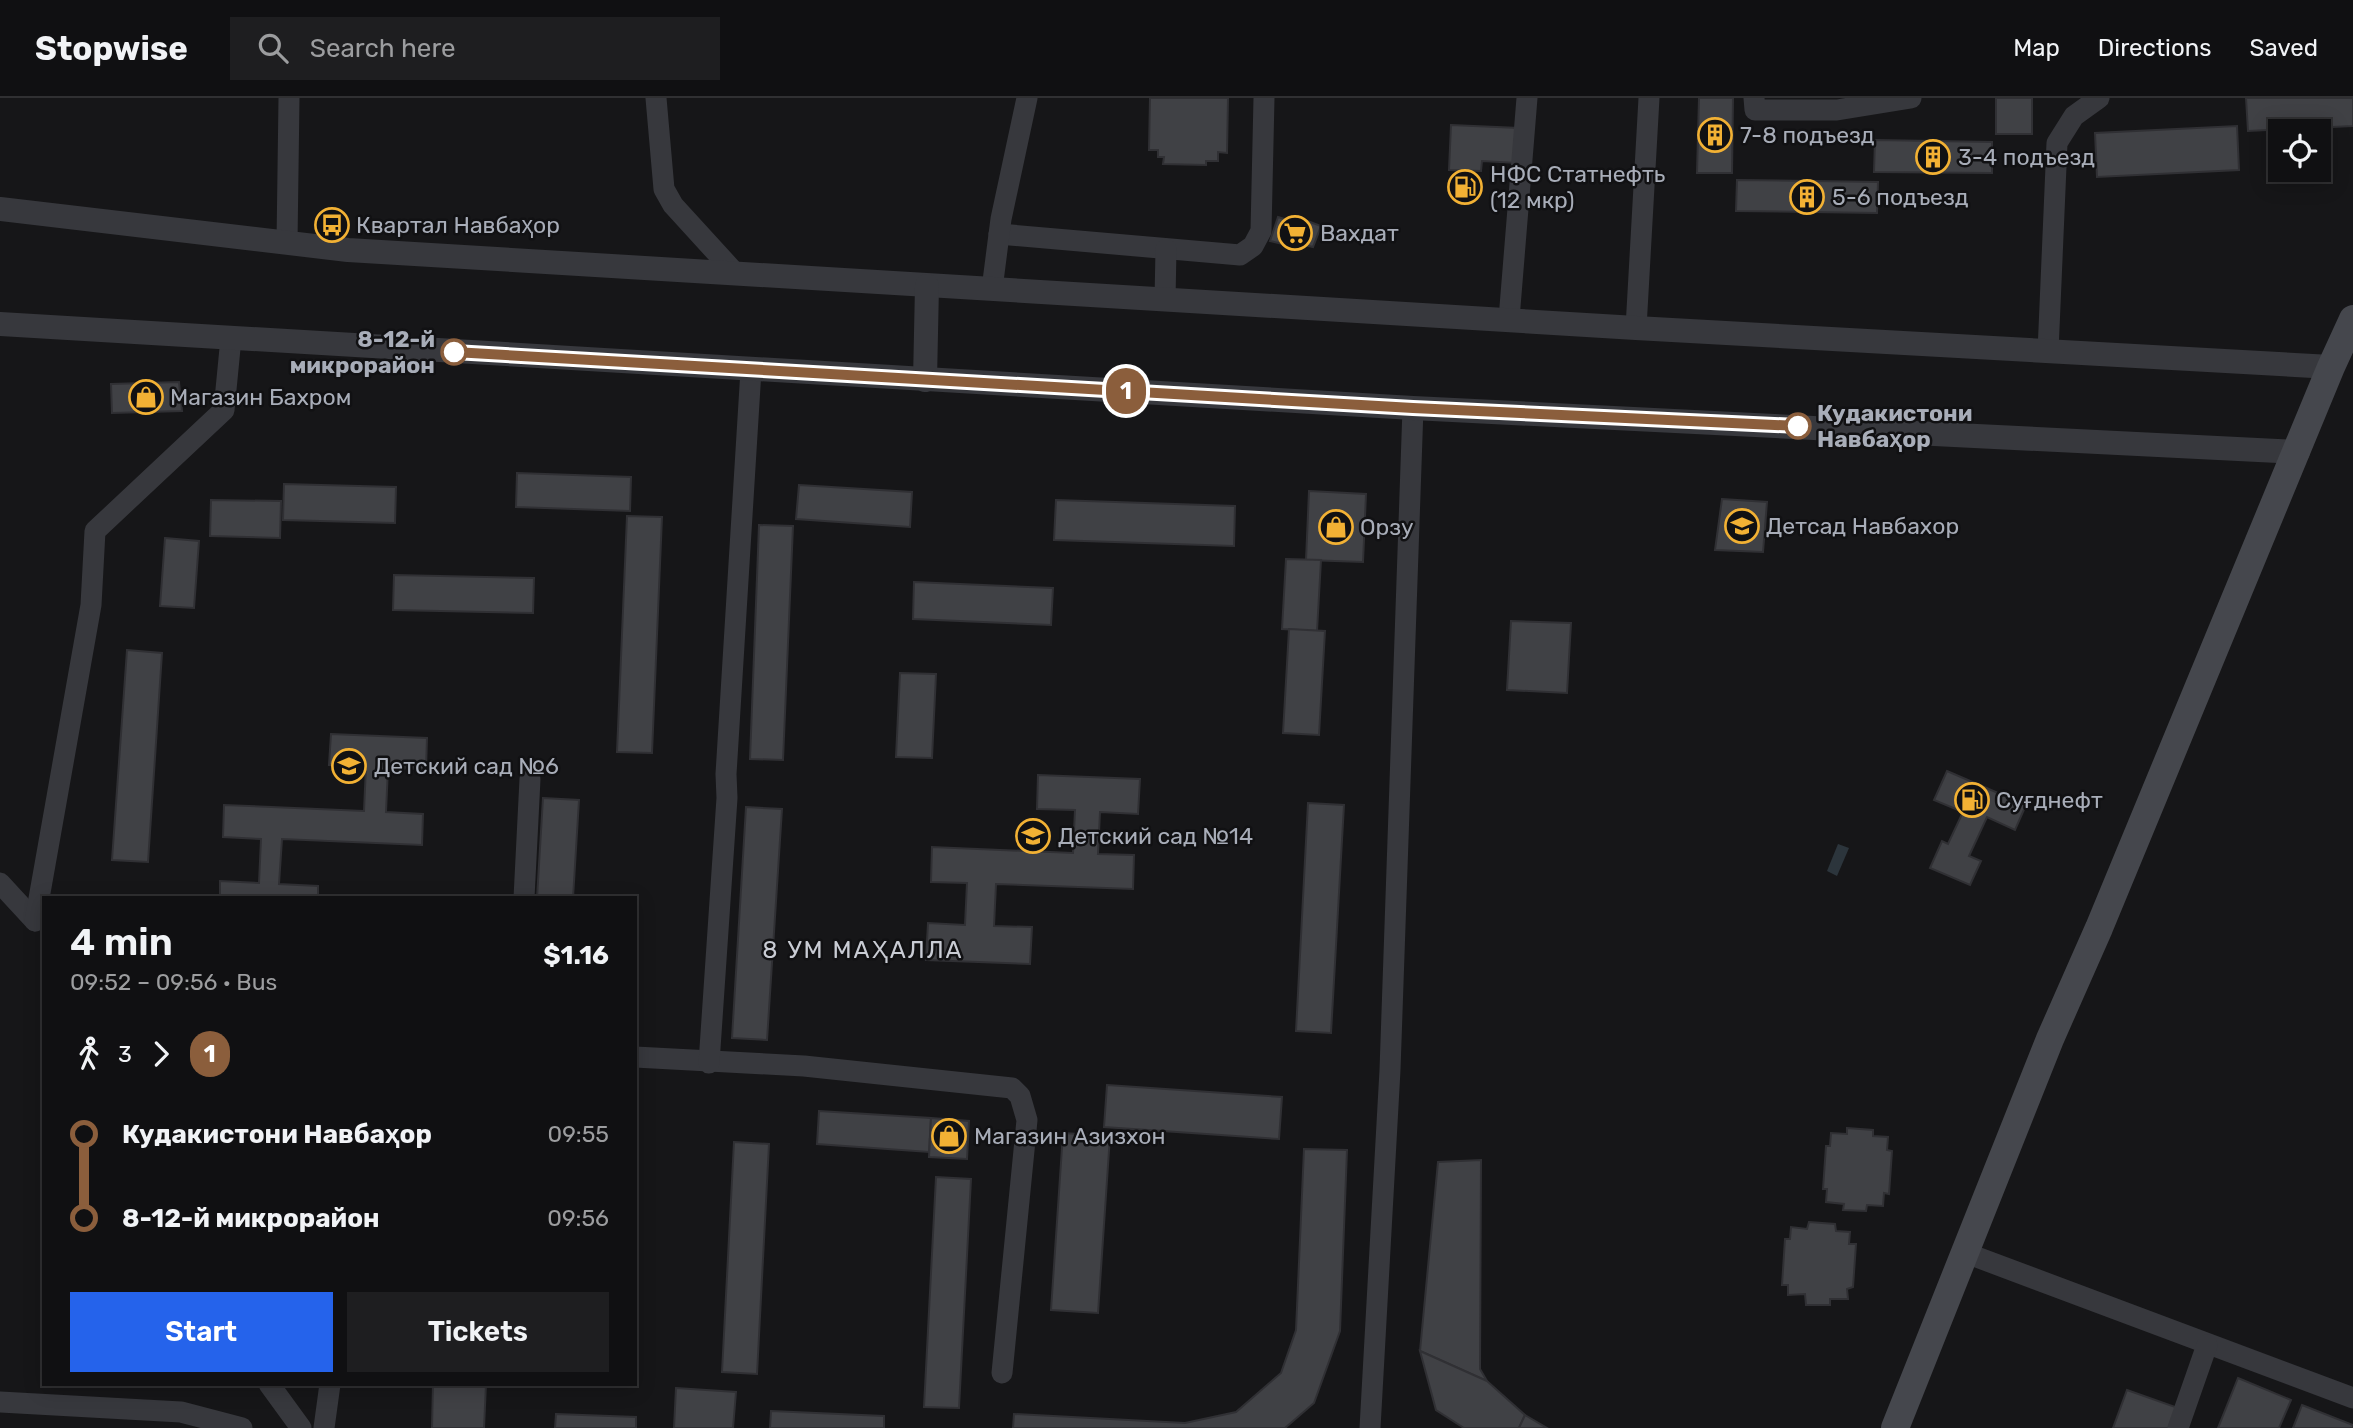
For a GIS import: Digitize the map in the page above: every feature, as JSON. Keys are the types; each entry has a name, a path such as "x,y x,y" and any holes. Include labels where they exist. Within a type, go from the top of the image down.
{"main road":[{"path":"1895,1428 2050,1039 2099,928 2353,319"}],"street":[{"path":"287,243 289,98"},
{"path":"656,98 664,189 673,205 736,274"},
{"path":"992,289 999,234 1027,98"},
{"path":"999,234 1240,255 1253,246 1261,231 1264,98"},
{"path":"1510,319 1527,98"},
{"path":"1636,328 1649,98"},
{"path":"1754,98 1755,110 1911,98"},
{"path":"2048,352 2057,143 2074,116 2099,98"},
{"path":"0,209 348,250 2331,367"},
{"path":"1165,300 1166,249"},
{"path":"925,380 927,286"},
{"path":"0,324 1413,408 2298,452"},
{"path":"0,883 35,921 91,605 95,531 224,410 231,338"},
{"path":"709,1063 751,370"},
{"path":"1370,1428 1391,1056 1413,408"},
{"path":"524,896 530,779"},
{"path":"637,1057 804,1066 1012,1088 1020,1096 1027,1120 1002,1373"},
{"path":"1966,1253 2353,1398"},
{"path":"2178,1428 2207,1345"},
{"path":"270,1386 300,1428"},
{"path":"324,1428 330,1386"},
{"path":"0,1402 181,1412 242,1428"}],"shaded area":[{"path":"1838,844 1849,848 1837,876 1827,871"}],"building":[{"path":"1150,98 1228,98 1227,153 1218,152 1218,161 1206,161 1206,165 1163,164 1164,157 1158,157 1158,150 1149,150"},
{"name":"7-8 подъезд","path":"1699,98 1733,98 1732,173 1697,173"},
{"path":"1996,98 2032,98 2032,134 1996,134"},
{"path":"2246,98 2353,98 2353,126 2331,127 2331,119 2268,119 2268,130 2248,131"},
{"path":"1451,125 1519,128 1517,163 1482,161 1481,171 1449,170"},
{"path":"2237,126 2239,170 2097,177 2095,133"},
{"name":"3-4 подъезд","path":"1875,140 1992,142 1992,173 1874,172"},
{"name":"5-6 подъезд","path":"1737,180 1878,182 1877,213 1736,211"},
{"name":"Вахдат","path":"1278,217 1297,223 1302,219 1321,226 1313,247 1296,243 1295,247 1270,241"},
{"name":"Магазин Бахром","path":"179,382 182,411 112,413 111,384"},
{"path":"517,473 631,477 630,511 516,507"},
{"path":"284,484 396,487 395,523 283,520"},
{"path":"799,485 912,492 910,527 796,519"},
{"name":"Орзу","path":"1309,491 1366,494 1363,562 1306,560"},
{"name":"Детсад Навбахор","path":"1722,499 1767,502 1763,552 1715,550"},
{"path":"211,500 281,501 280,538 210,536"},
{"path":"1056,500 1235,506 1234,546 1054,540"},
{"path":"627,516 662,517 652,753 617,752"},
{"path":"759,525 793,526 783,760 750,759"},
{"path":"165,538 199,541 194,608 160,606"},
{"path":"1286,559 1321,560 1317,631 1282,629"},
{"path":"394,575 534,578 533,613 393,610"},
{"path":"914,582 1053,588 1051,625 913,619"},
{"path":"1511,621 1571,623 1567,693 1507,690"},
{"path":"1289,629 1325,631 1319,735 1283,733"},
{"path":"127,650 162,653 148,862 112,860"},
{"path":"900,673 936,674 932,758 896,757"},
{"path":"331,734 427,738 426,769 388,768 386,812 423,814 422,845 282,839 279,884 318,886 318,896 220,896 220,881 259,883 261,839 223,837 224,805 364,811 366,766 329,765"},
{"path":"1947,771 2026,805 2015,830 1987,817 1969,856 1981,861 1970,885 1930,868 1942,841 1948,844 1963,812 1934,800"},
{"path":"1038,775 1140,779 1138,814 1100,812 1098,854 1134,855 1133,889 996,884 994,926 1032,927 1030,964 926,960 928,923 965,925 967,883 931,882 932,847 1073,853 1075,810 1037,809"},
{"path":"543,798 579,800 573,896 537,896"},
{"path":"1308,803 1344,805 1331,1033 1296,1031"},
{"path":"746,807 782,809 767,1040 732,1038"},
{"path":"1107,1085 1282,1097 1279,1139 1104,1127"},
{"path":"819,1111 931,1118 929,1152 817,1144"},
{"name":"Магазин Азизхон","path":"931,1118 969,1121 967,1159 929,1157"},
{"path":"1847,1128 1873,1130 1873,1136 1888,1137 1887,1150 1892,1151 1889,1194 1884,1193 1883,1206 1867,1205 1866,1211 1843,1210 1844,1204 1826,1202 1827,1189 1823,1189 1826,1146 1830,1146 1831,1133 1847,1134"},
{"path":"1063,1133 1110,1136 1098,1313 1051,1310"},
{"path":"734,1142 769,1144 757,1374 722,1372"},
{"path":"1304,1149 1347,1150 1340,1331 1314,1403 1285,1428 1013,1428 1014,1414 1185,1423 1236,1412 1281,1373 1296,1330"},
{"path":"1481,1160 1480,1369 1487,1381 1420,1351 1438,1162"},
{"path":"936,1177 971,1179 959,1408 924,1407"},
{"path":"1809,1222 1835,1224 1836,1231 1850,1232 1849,1244 1856,1244 1853,1287 1847,1289 1848,1299 1830,1299 1830,1305 1806,1305 1805,1294 1788,1295 1788,1285 1782,1285 1785,1239 1790,1239 1791,1227 1807,1229"},
{"path":"1420,1351 1487,1381 1525,1415 1519,1428 1464,1428 1436,1410"},
{"path":"2238,1378 2291,1400 2279,1428 2218,1428"},
{"path":"433,1386 486,1386 484,1428 432,1428"},
{"path":"676,1388 736,1392 733,1428 674,1428"},
{"path":"2127,1390 2181,1409 2174,1428 2113,1428"},
{"path":"2302,1405 2353,1425 2353,1428 2293,1428"},
{"path":"771,1411 884,1416 884,1428 770,1428"},
{"path":"556,1414 636,1417 636,1428 555,1428"},
{"path":"1525,1415 1547,1428 1519,1428"}],"bus line":[{"name":"1","path":"454,352 1413,408 1798,426"}],"place":[{"name":"7-8 подъезд","path":"1715,135"},
{"name":"3-4 подъезд","path":"1933,157"},
{"name":"НФС Статнефть (12 мкр)","path":"1465,187"},
{"name":"5-6 подъезд","path":"1807,197"},
{"name":"Квартал Навбаҳор","path":"332,225"},
{"name":"Вахдат","path":"1295,233"},
{"name":"8-12-й микрорайон","path":"454,352"},
{"name":"Магазин Бахром","path":"146,397"},
{"name":"Кудакистони Навбаҳор","path":"1798,426"},
{"name":"Детсад Навбахор","path":"1742,526"},
{"name":"Орзу","path":"1336,527"},
{"name":"Детский сад №6","path":"349,766"},
{"name":"Суғднефт","path":"1972,800"},
{"name":"Детский сад №14","path":"1033,836"},
{"name":"Магазин Азизхон","path":"949,1136"}],"district":[{"name":"8 УМ МАҲАЛЛА","path":"863,950"}]}
